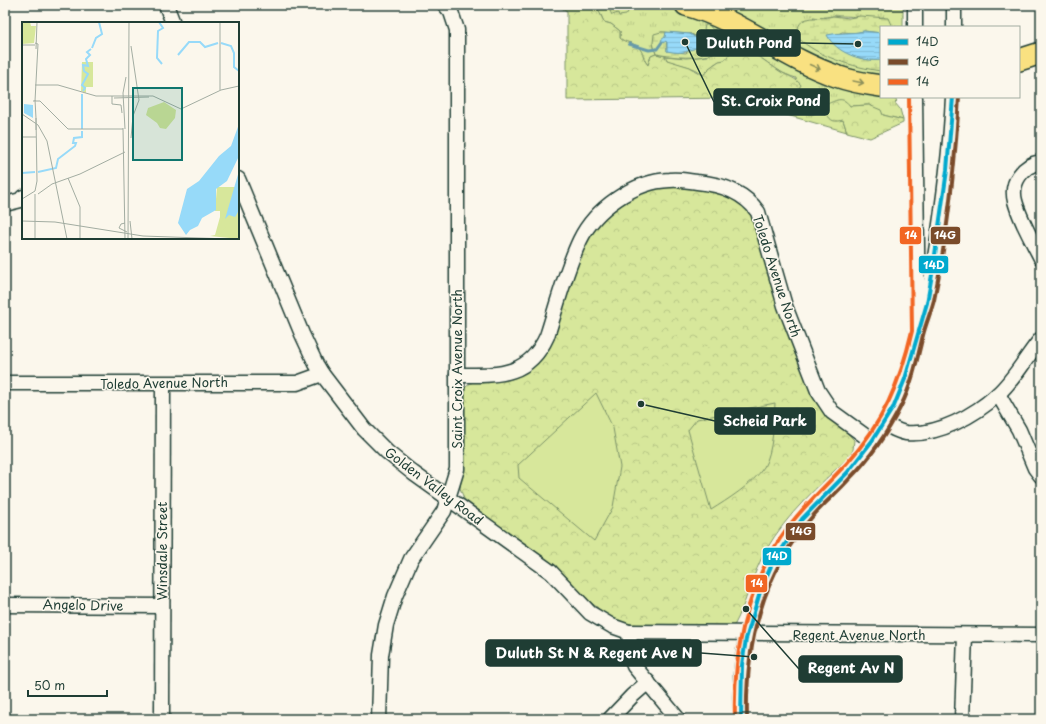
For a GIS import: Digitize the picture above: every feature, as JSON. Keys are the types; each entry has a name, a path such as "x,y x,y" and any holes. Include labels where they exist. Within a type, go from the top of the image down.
{"highway":[{"path":"686,5 738,25 823,71 844,79 880,86"},
{"path":"1020,60 1041,54"}],"street":[{"path":"166,5 173,22"},
{"name":"Saint Croix Avenue North","path":"379,719 381,654 386,624 395,596 411,559 444,511 457,469 457,30 451,12 445,5"},
{"path":"915,5 915,26"},
{"path":"954,5 954,26"},
{"path":"915,98 918,332"},
{"path":"741,719 740,672 746,634 751,614 764,579 781,548 802,518 846,474 884,424 895,405 910,366 930,287 943,196 953,98"},
{"path":"1041,162 1033,163 1020,174 1014,188 1014,200 1041,258"},
{"name":"Toledo Avenue North","path":"457,375 490,375 508,372 527,364 534,357 541,349 547,336 580,240 595,218 613,202 635,189 660,181 670,180 705,183 741,195 753,205 758,212 784,306 818,391 836,415 872,441"},
{"name":"Golden Valley Road","path":"239,181 302,334 322,374 364,429 387,452 551,572 590,613 612,626 629,632"},
{"path":"5,204 22,198"},
{"path":"884,424 899,431 912,433 953,425 974,412 998,394 1041,339"},
{"name":"Toledo Avenue North","path":"5,383 297,383 322,374"},
{"name":"Winsdale Street","path":"162,719 163,384"},
{"path":"998,394 1019,430 1035,468 1041,476"},
{"name":"Angelo Drive","path":"5,605 162,606"},
{"path":"629,632 630,658 634,666 678,719"},
{"name":"Regent Avenue North","path":"629,632 1041,635"},
{"path":"962,719 965,635"},
{"path":"610,719 648,682"}],"green space":[{"path":"556,5 591,5 591,7 598,9 604,22 611,24 620,31 620,38 636,45 640,49 648,65 651,56 656,54 665,56 667,60 690,67 703,75 709,68 719,61 725,60 733,49 740,49 757,56 796,80 801,85 798,90 783,101 776,112 734,98 567,100 567,11"},
{"path":"591,5 670,5 699,14 828,84 848,91 880,97 880,98 894,99 897,101 895,103 900,109 903,120 883,115 869,105 849,106 824,104 820,97 817,111 843,120 847,132 776,112 783,101 798,90 796,78 782,73 762,59 746,51 733,49 725,60 715,64 703,75 696,70 667,60 665,56 686,58 708,56 704,39 690,34 661,32 653,43 656,54 651,56 648,65 632,43 624,42 620,38 620,31 611,24 604,22 601,15"},
{"path":"700,5 903,5 903,26 891,26 884,17 813,17 863,67 880,71 880,75 855,70 832,63 765,36"},
{"path":"615,6 619,9 624,7 628,12 626,15 619,16 618,13 612,15 610,11"},
{"path":"833,16 849,18 860,16 888,18 892,26 880,26 880,33 864,31 856,33 842,32 829,39 840,48 859,58 880,60 880,71 859,67 836,60 815,50 797,37 800,23 804,20"},
{"path":"705,25 709,25 713,30 717,28 721,32 720,39 716,41 712,39 709,32 704,30"},
{"path":"666,32 667,51 686,53 692,48 703,46 696,37 690,34 704,39 715,48 713,53 701,57 677,57 656,54 653,43 654,34"},
{"path":"814,95 820,97 824,104 837,100 843,100 850,106 869,105 881,110 883,115 903,120 903,123 870,138 847,132 843,120 834,121 830,119 827,114 817,112 810,114 805,111 803,105 806,97"},
{"path":"662,186 712,191 738,200 748,210 755,222 775,298 815,399 854,440 853,450 848,458 793,512 774,537 761,559 739,617 734,626 628,625 611,619 582,595 567,578 464,499 460,488 462,472 463,391 469,384 476,381 499,381 512,379 528,371 542,359 553,339 579,259 589,237 602,219 617,207 644,192"},
{"path":"596,393 613,428 620,467 613,507 594,541 519,478 518,465"},
{"path":"775,403 771,445 764,467 747,485 711,510 688,430 697,419"}],"water":[{"path":"864,31 880,33 880,60 858,58 850,55 837,47 827,35"},
{"path":"666,32 690,34 704,43 703,46 686,52 667,51 666,41 663,43 661,40 665,37"}],"waterway":[{"path":"629,44 649,50 657,49 662,42"}],"transit line":[{"name":"14","path":"735,719 736,671 739,648 750,602 758,580 769,558 788,527 847,463 871,433 888,402 902,368 912,331 909,98"},
{"name":"14D","path":"741,719 742,665 746,639 761,589 772,564 802,519 847,473 872,441 894,406 905,379 927,303 933,269 947,170 953,98"},
{"name":"14G","path":"747,719 749,665 754,638 760,612 769,586 780,562 812,517 865,462 890,425 905,398 934,300 939,275 953,173 959,98"}],"place":[{"name":"St. Croix Pond","path":"685,42"},
{"name":"Duluth Pond","path":"858,44"},
{"name":"Scheid Park","path":"641,404"},
{"name":"Regent Av N","path":"746,609"},
{"name":"Duluth St N & Regent Ave N","path":"754,657"}]}
